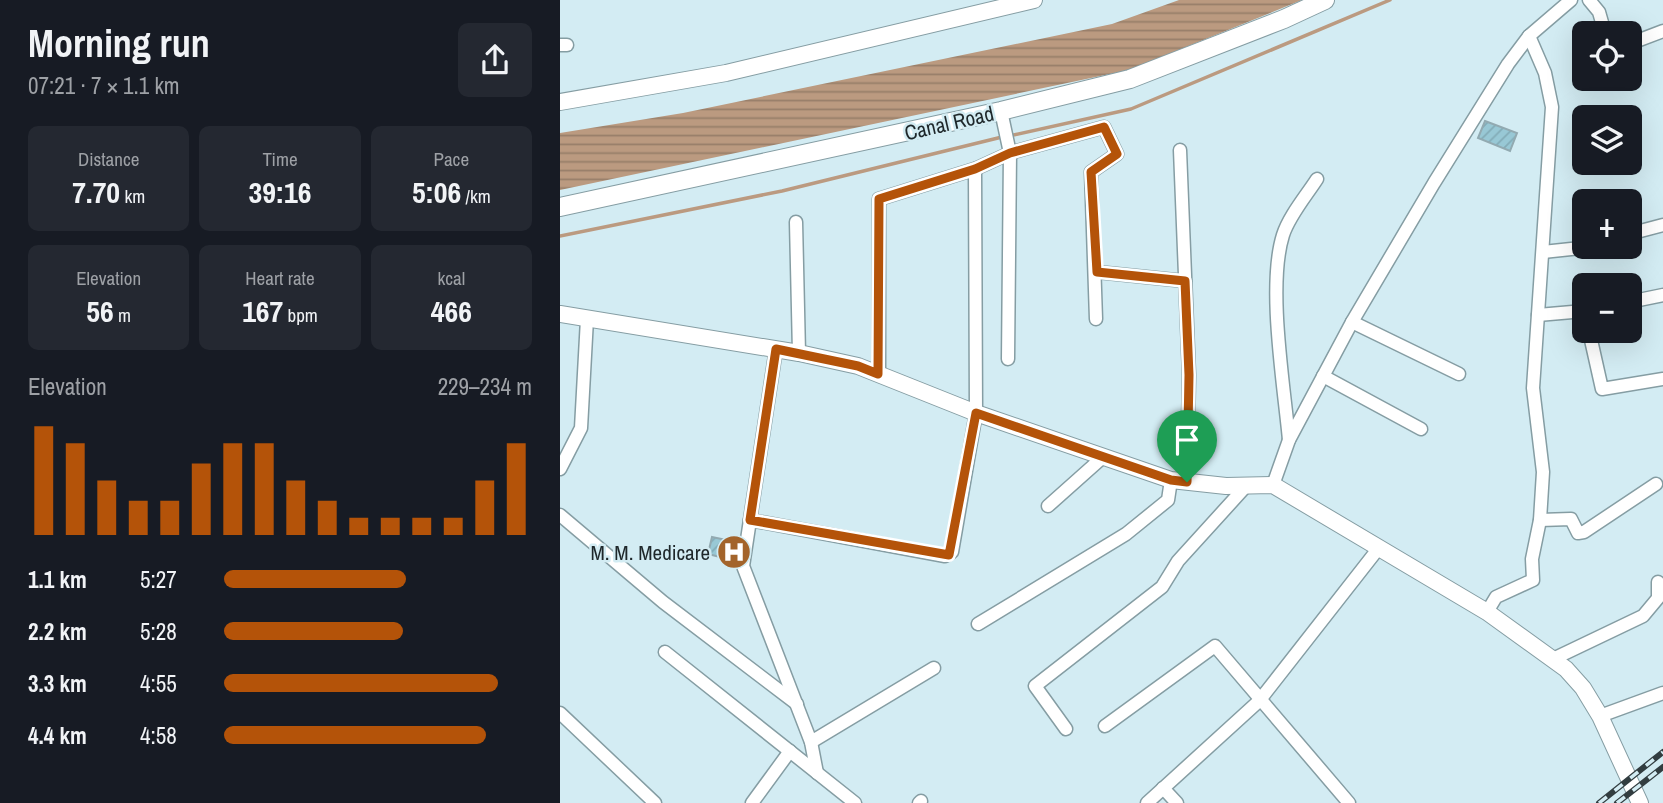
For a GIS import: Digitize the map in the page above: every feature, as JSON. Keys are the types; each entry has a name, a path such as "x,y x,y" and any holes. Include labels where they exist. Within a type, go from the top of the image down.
{"main road":[{"name":"Canal Road","path":"560,207 1001,111 1130,79 1284,19 1325,0"}],"street":[{"path":"560,102 726,73 1034,0"},
{"path":"1273,485 1289,440 1352,322 1508,64 1530,36 1571,0"},
{"path":"1588,0 1599,12 1602,21"},
{"path":"1642,39 1663,31"},
{"path":"1487,612 1496,597 1533,580 1532,559 1540,520 1543,472 1533,388 1552,107 1545,74 1530,36"},
{"path":"1001,111 1010,153 1008,359"},
{"path":"878,374 879,199 975,169 1010,153 1104,127 1117,154 1091,172 1097,272 1096,319"},
{"path":"978,624 1126,534 1168,500 1179,481 1189,375 1180,150"},
{"path":"750,520 949,555 976,413 975,169"},
{"path":"1289,440 1276,298 1283,234 1317,179"},
{"path":"796,222 799,353"},
{"path":"1642,231 1663,225"},
{"path":"1543,252 1572,249"},
{"path":"1097,272 1185,281"},
{"path":"1642,299 1663,295"},
{"path":"1538,316 1572,312"},
{"path":"560,314 799,353 878,374 976,413 1179,481 1273,485 1487,612 1553,659 1583,688 1600,716 1640,803"},
{"path":"560,469 581,428 587,318"},
{"path":"1352,322 1459,374"},
{"path":"1592,343 1602,389 1663,379"},
{"path":"776,349 743,566 811,742 817,773"},
{"path":"1323,376 1422,429"},
{"path":"1048,506 1103,457"},
{"path":"1540,520 1564,517 1571,519 1578,533 1584,532 1656,484"},
{"path":"1066,729 1035,686 1162,587 1178,561 1247,485"},
{"path":"560,515 663,602 797,705"},
{"path":"1147,803 1259,701 1378,548"},
{"path":"1553,659 1643,616 1658,598 1658,582"},
{"path":"1105,726 1210,646 1218,649 1345,802"},
{"path":"665,652 855,803"},
{"path":"811,742 934,668"},
{"path":"1600,716 1663,693"},
{"path":"560,712 655,803"},
{"path":"752,803 790,751"},
{"path":"1163,788 1177,803"}],"shaded area":[{"path":"1179,0 1302,0 1129,70 560,190 560,133 683,113 1112,24"}],"building":[{"path":"1485,121 1517,133 1510,151 1478,138"},
{"path":"712,537 736,542 732,560 708,554"}],"waterway":[{"path":"1009,136 1131,109 1390,0"},
{"path":"560,236 782,191 1002,137"}],"railway":[{"path":"1599,803 1663,752"},
{"path":"1617,803 1663,767"}],"place":[{"name":"M. M. Medicare","path":"734,552"}],"route":[{"path":"1104,127 1117,154 1091,172 1097,272 1185,281 1189,375 1187,482 1171,480 976,413 952,552 949,555 750,520 776,349 858,366 878,374 879,199 975,169 1010,153 1104,127"}]}
